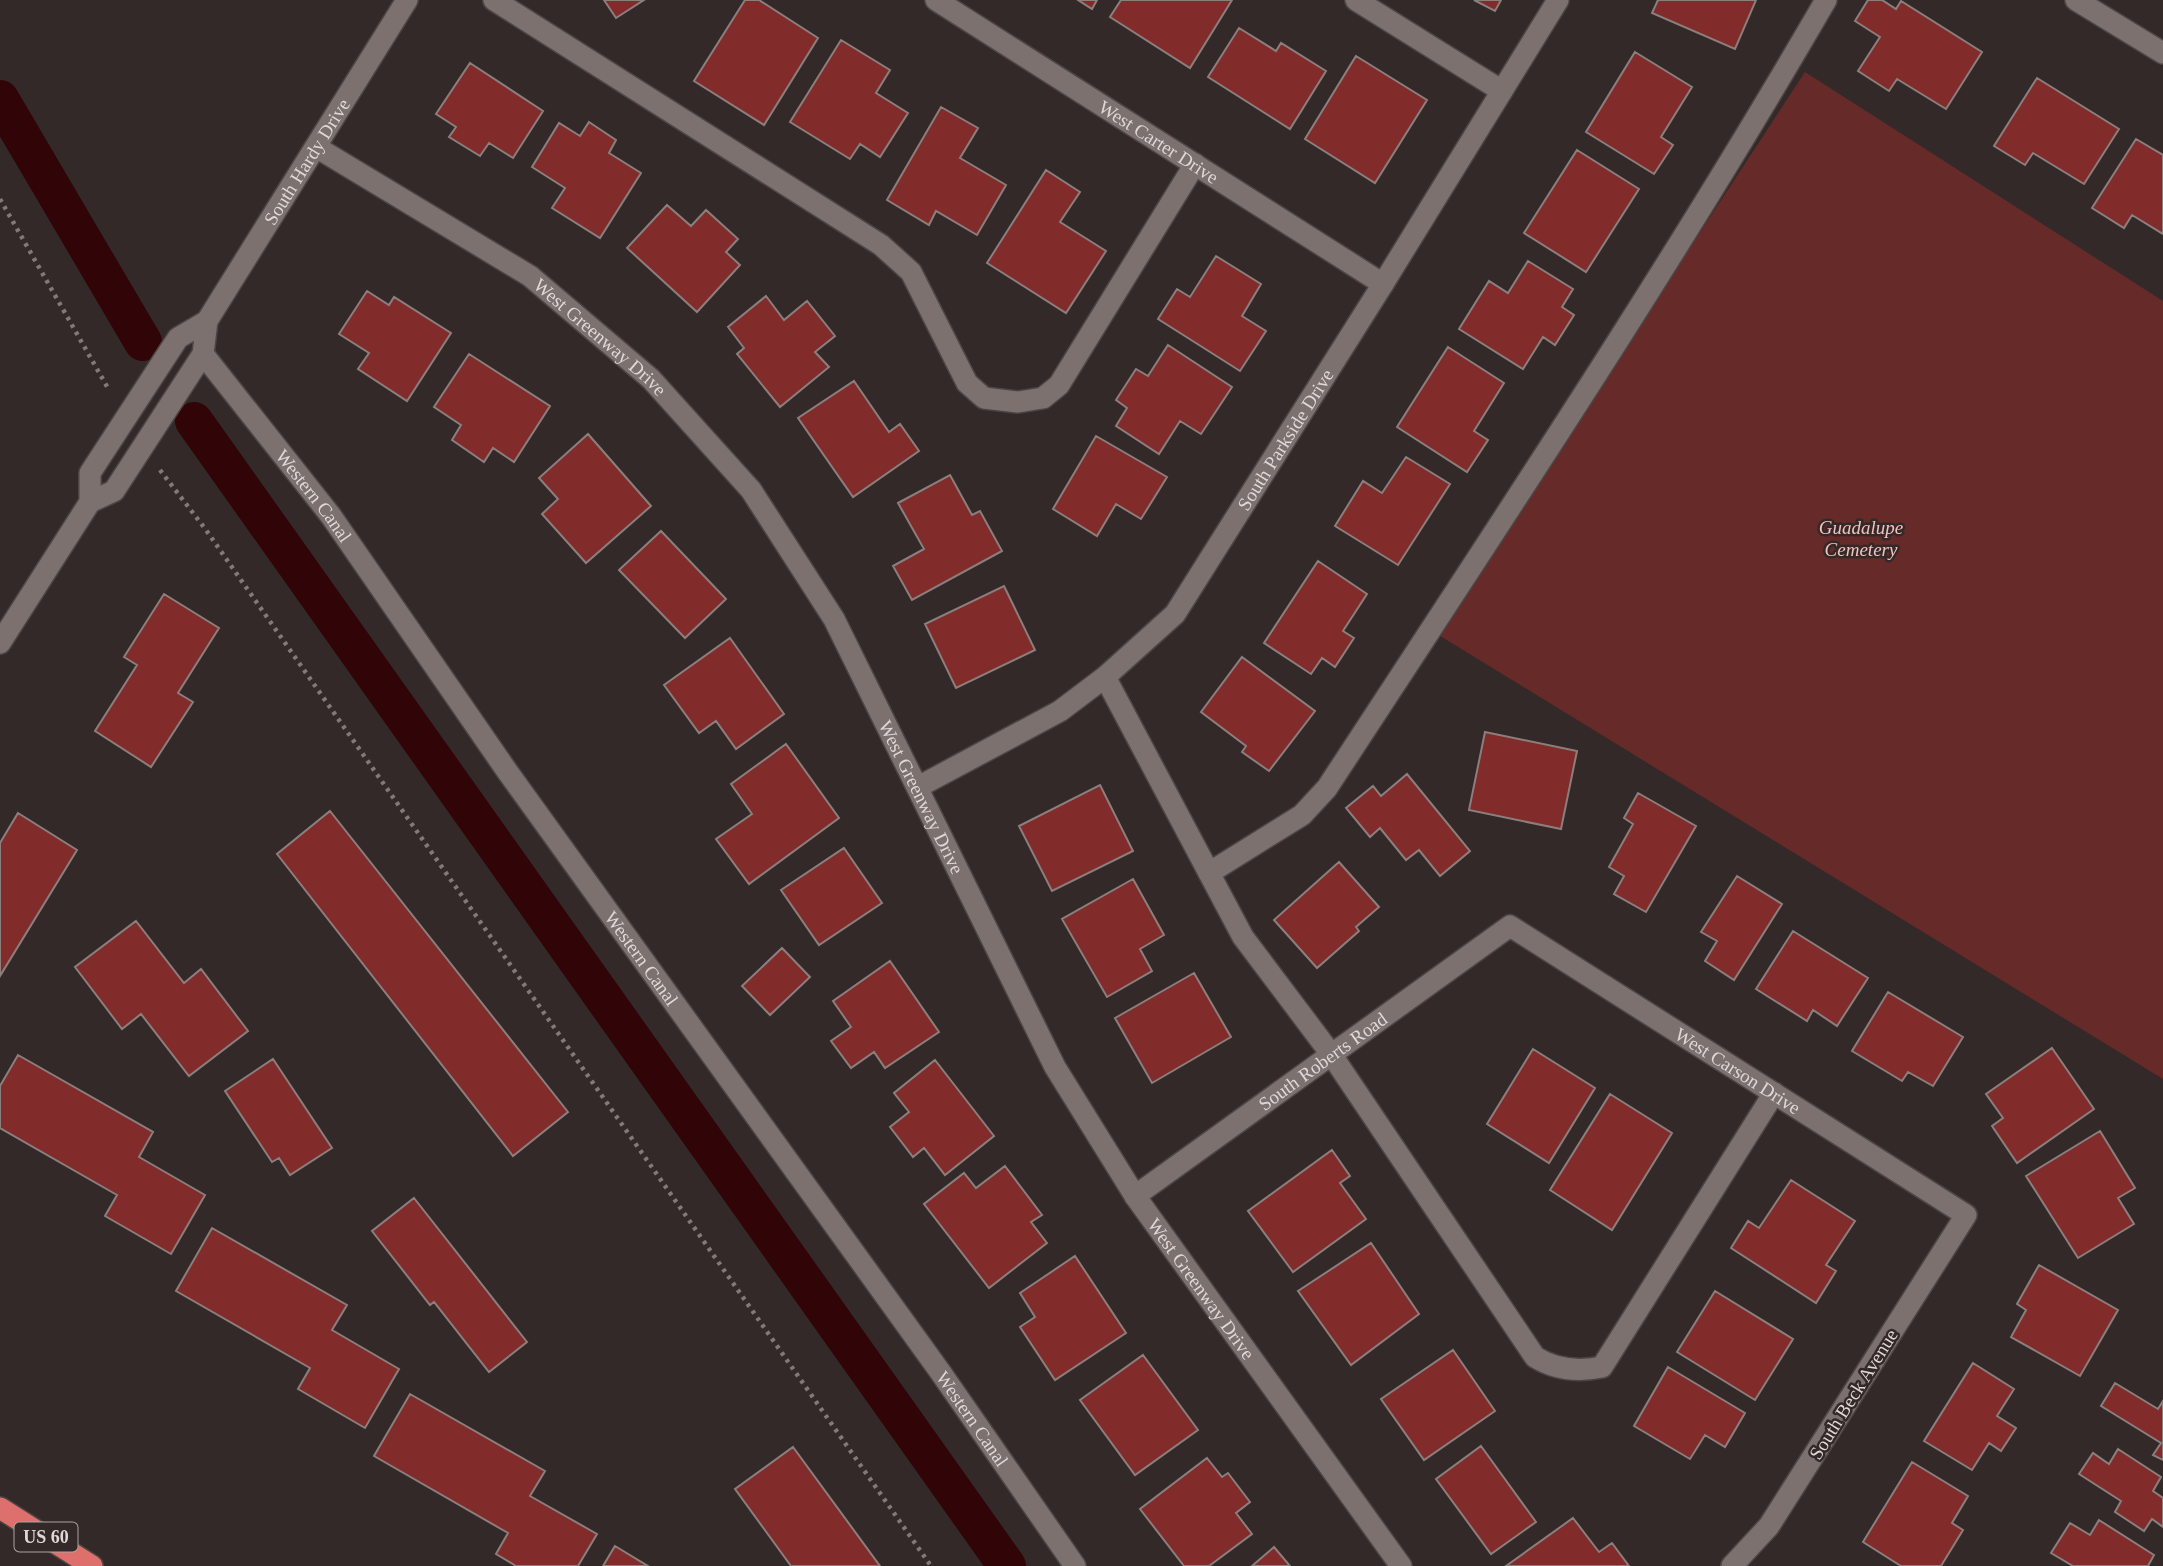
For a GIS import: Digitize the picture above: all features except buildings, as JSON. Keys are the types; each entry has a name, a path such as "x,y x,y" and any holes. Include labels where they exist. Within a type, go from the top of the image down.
{"highway":[{"name":"US 60","path":"0,1508 92,1566"}],"street":[{"name":"South Hardy Drive","path":"0,643 90,502 90,473 178,338 206,321 407,0"},
{"path":"494,0 881,245 911,272 967,383 984,398 1018,402 1043,398 1059,385 1195,164"},
{"name":"West Carter Drive","path":"936,0 1383,284"},
{"path":"1356,0 1502,91"},
{"name":"South Parkside Drive","path":"918,787 1060,711 1105,677 1175,614 1558,0"},
{"path":"1209,873 1302,815 1327,788 1539,463 1776,87 1826,0"},
{"path":"2076,0 2163,53"},
{"name":"West Greenway Drive","path":"316,147 530,276 651,379 751,490 834,619 1055,1067 1135,1196 1401,1566"},
{"name":"South Hardy Drive","path":"90,502 114,491 203,354 206,321"},
{"name":"Western Canal","path":"203,354 331,516 507,771 941,1373 1075,1566"},
{"path":"1105,677 1243,937 1331,1054 1535,1357 1552,1367 1588,1371 1602,1367 1774,1093"},
{"name":"South Roberts Road","path":"1135,1196 1510,926"},
{"name":"West Carson Drive","path":"1510,926 1966,1215"},
{"name":"South Beck Avenue","path":"1732,1566 1769,1526 1966,1215"}],"path":[{"path":"0,199 114,397"},
{"path":"157,466 206,530 931,1566"}],"green space":[{"name":"Guadalupe Cemetery","path":"1805,72 2163,301 2163,1079 1437,634"}],"waterway":[{"path":"0,99 143,342"},
{"path":"194,421 1007,1566"}]}
